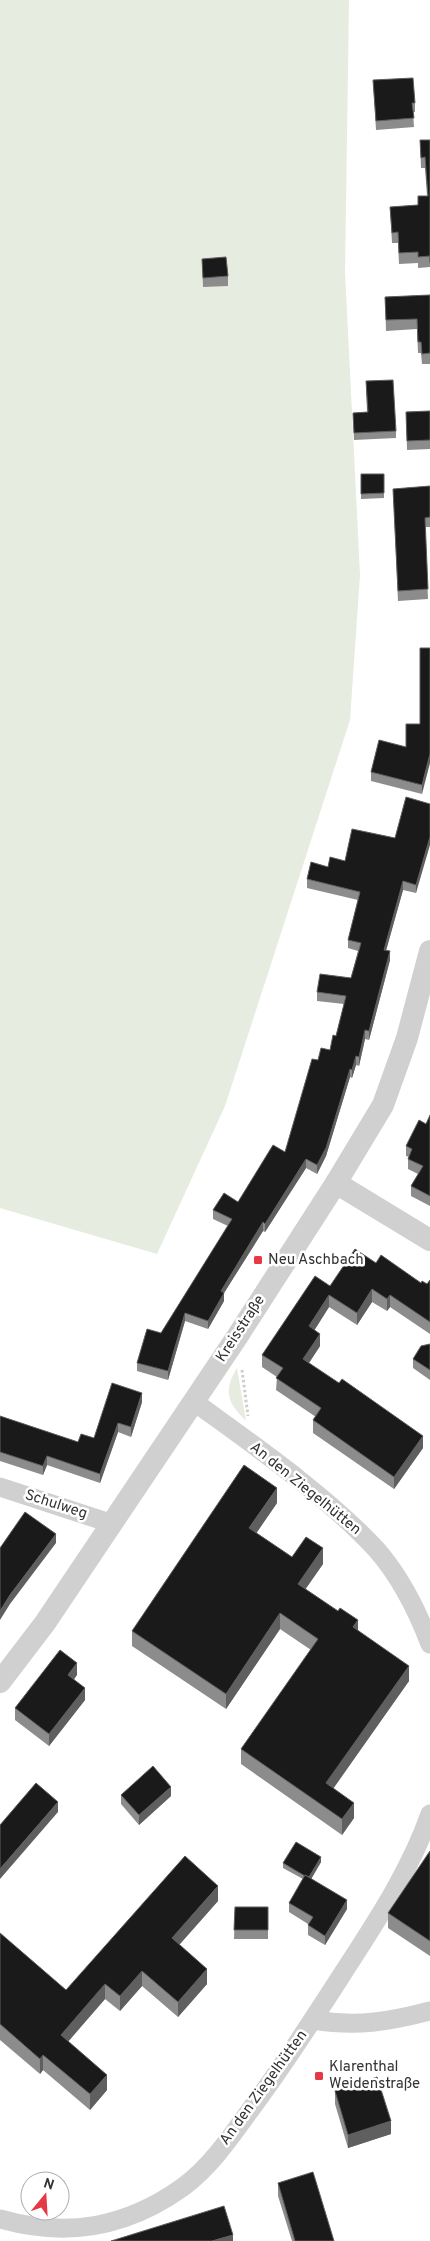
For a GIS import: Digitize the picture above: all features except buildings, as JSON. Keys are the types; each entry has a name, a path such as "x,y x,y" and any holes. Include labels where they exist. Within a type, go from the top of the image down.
{"street":[{"name":"Kreisstraße","path":"0,1682 46,1623 237,1337 336,1183 383,1105 406,1038 430,951"},
{"path":"336,1183 430,1240"},
{"name":"An den Ziegelhütten","path":"193,1401 348,1521 376,1550 404,1588 420,1617 430,1644"},
{"name":"Schulweg","path":"0,1487 112,1524"},
{"name":"An den Ziegelhütten","path":"0,2219 52,2229 107,2223 134,2215 171,2195 205,2167 226,2142 286,2061 313,2020 399,1884 430,1814"},
{"path":"313,2020 369,2024 430,2011"}],"path":[{"path":"237,1337 253,1446"}],"shaded area":[{"path":"0,0 349,0 345,272 360,575 350,720 225,1106 157,1254 0,1208"},
{"path":"237,1368 246,1421 235,1408 229,1396 230,1383"}],"place":[{"name":"Neu Aschbach","path":"258,1260"},
{"name":"Klarenthal Weidenstraße","path":"319,2076"}]}
